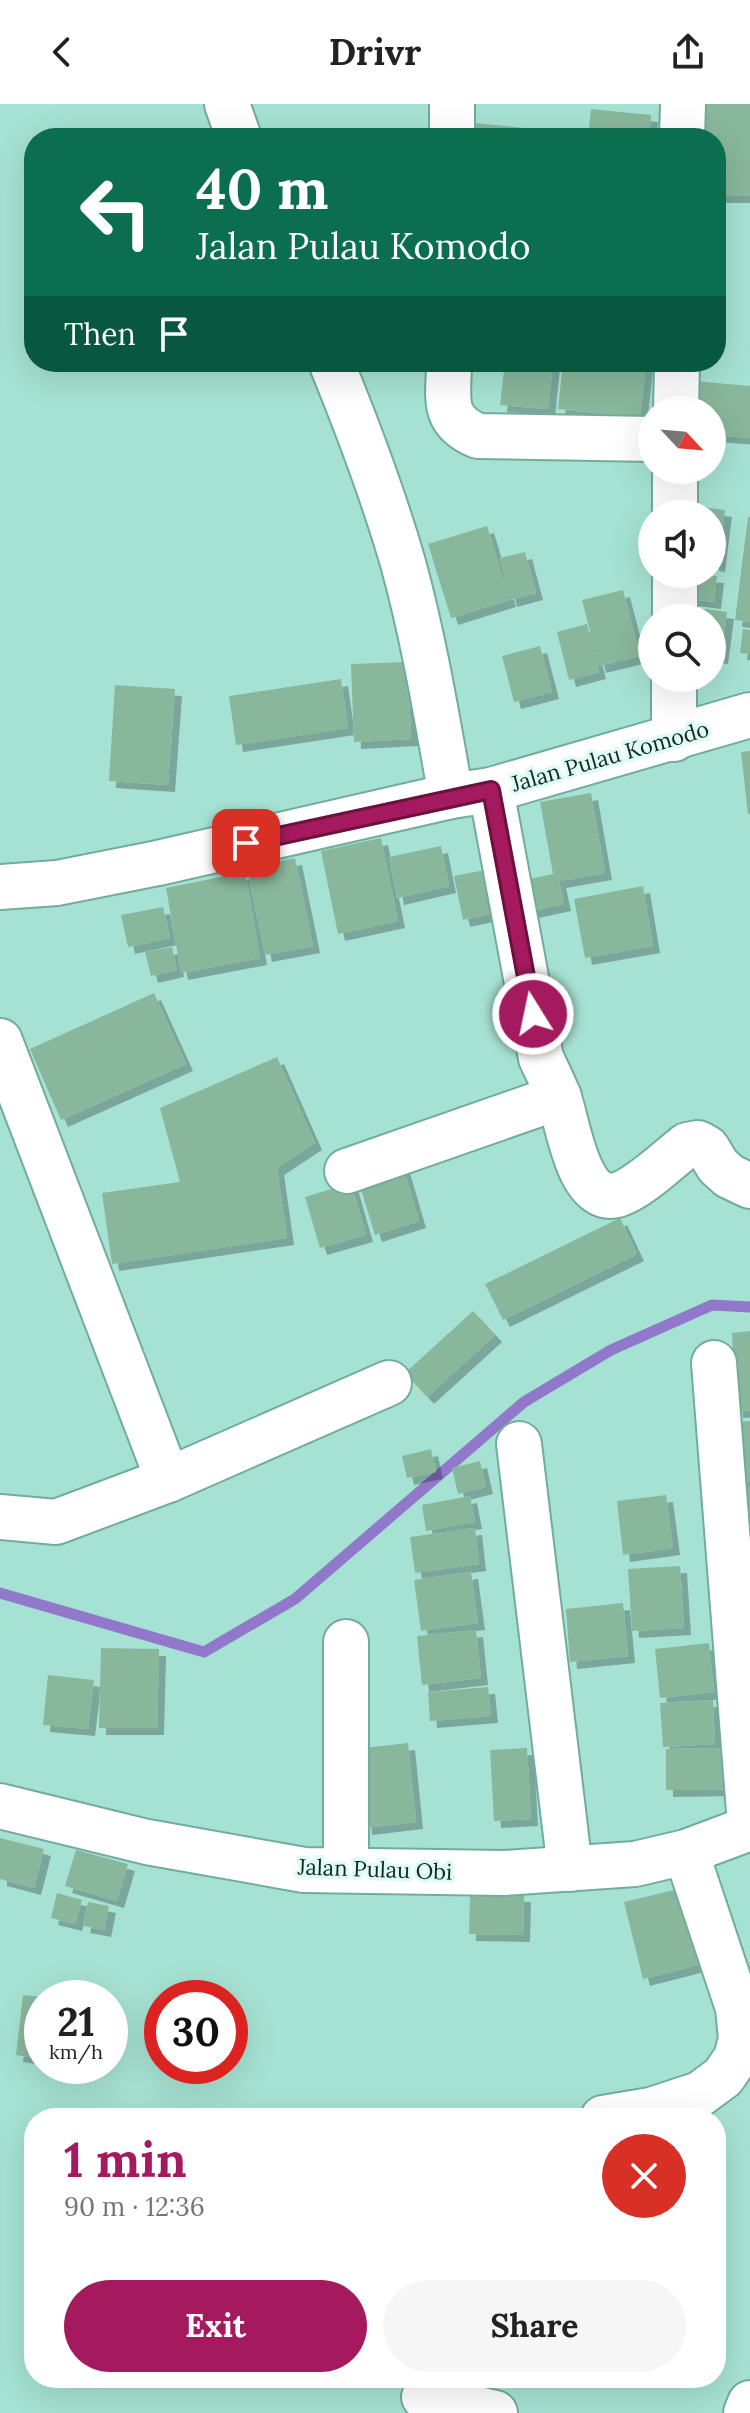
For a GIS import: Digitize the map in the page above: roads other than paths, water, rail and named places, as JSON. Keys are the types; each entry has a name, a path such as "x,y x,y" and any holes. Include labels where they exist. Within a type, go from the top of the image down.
{"street":[{"path":"227,104 235,128"},
{"path":"452,104 452,128"},
{"path":"682,128 683,104"},
{"path":"335,372 361,433 403,565 433,694 471,793 541,1058 559,1097 578,1164 591,1187 601,1194 614,1196 627,1190 687,1145 698,1143 707,1148 718,1166 729,1176 750,1186"},
{"path":"449,372 449,411 458,425 478,436 638,439"},
{"path":"676,396 677,372"},
{"path":"674,692 674,739"},
{"name":"Jalan Pulau Komodo","path":"0,887 57,883 158,863 471,793 674,739 750,715"},
{"path":"0,1041 168,1480"},
{"path":"347,1171 559,1097"},
{"path":"714,1363 750,1826"},
{"path":"0,1517 56,1522 168,1480 389,1383"},
{"path":"519,1444 570,1869"},
{"path":"346,1642 346,1870"},
{"name":"Jalan Pulau Obi","path":"0,1806 182,1849 304,1870 505,1873 635,1864 686,1852 750,1826"},
{"path":"657,2108 700,2094 723,2077 741,2039 738,2008 686,1852"},
{"path":"422,2396 495,2413"},
{"path":"746,2413 750,2403"}],"waterway":[{"path":"0,1593 204,1652 295,1599 524,1402 611,1350 712,1305 750,1307"}]}
